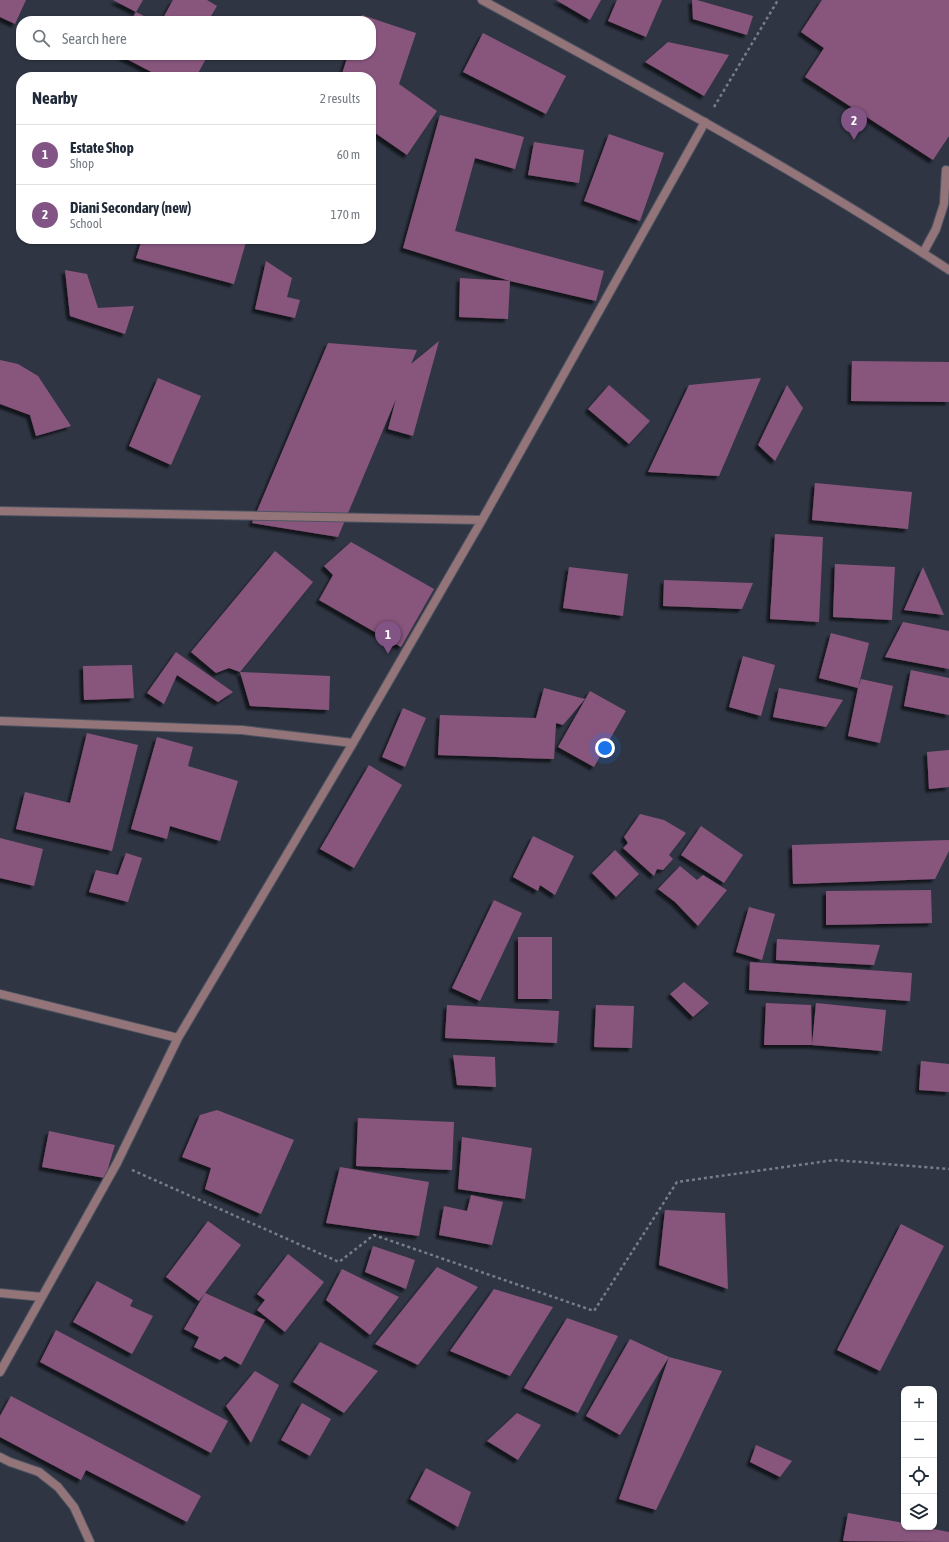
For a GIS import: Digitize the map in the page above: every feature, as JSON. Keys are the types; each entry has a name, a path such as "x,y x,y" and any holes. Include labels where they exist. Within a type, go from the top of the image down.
{"street":[{"path":"482,0 705,122 894,234 949,270"},
{"path":"0,1372 117,1163 178,1038 353,743 482,520 705,122"},
{"path":"922,253 936,229 944,204 946,170"},
{"path":"0,511 482,520"},
{"path":"0,722 242,730 353,743"},
{"path":"0,994 178,1038"},
{"path":"0,1293 42,1297"},
{"path":"0,1457 39,1472 58,1487 74,1507 90,1542"}],"path":[{"path":"705,122 778,0"},
{"path":"117,1163 339,1262 374,1235 594,1311 676,1182 835,1160 949,1168"}],"building":[{"path":"0,0 26,0 19,16 16,16 15,24 0,17"},
{"path":"113,0 143,0 136,12"},
{"path":"173,0 207,0 217,6 211,16 164,16"},
{"path":"556,0 601,0 590,20"},
{"path":"617,0 662,0 646,37 608,21"},
{"path":"692,0 697,0 753,16 747,35 693,19"},
{"path":"822,0 949,0 949,136 933,160 805,77 824,48 801,32"},
{"path":"136,12 144,16 134,16"},
{"path":"376,20 416,33 399,84 437,111 407,155 376,133 376,72 343,72 346,60 376,60"},
{"path":"483,33 566,76 546,114 463,72"},
{"path":"668,42 729,55 704,96 645,62"},
{"path":"129,60 205,60 199,72 151,72"},
{"path":"440,115 524,137 515,169 475,158 455,231 604,271 596,301 510,281 403,248"},
{"path":"609,134 664,153 640,221 584,201"},
{"path":"534,142 584,150 579,183 528,175"},
{"path":"140,244 245,244 234,284 136,258"},
{"path":"266,261 292,278 287,297 300,300 295,318 255,309"},
{"path":"65,270 87,274 98,308 134,306 125,334 70,316"},
{"path":"460,278 510,281 508,319 459,317"},
{"path":"439,341 413,436 388,429 396,399 338,537 252,523 328,343 417,350 411,364"},
{"path":"0,360 18,364 38,376 71,426 36,436 30,415 0,404"},
{"path":"852,361 949,362 949,402 851,401"},
{"path":"158,378 201,396 171,465 129,446"},
{"path":"761,378 719,476 648,472 689,385"},
{"path":"609,385 650,421 629,444 588,409"},
{"path":"787,385 803,408 775,461 758,445"},
{"path":"815,483 912,492 908,529 812,520"},
{"path":"775,534 823,537 819,622 770,619"},
{"path":"351,542 434,589 401,647 319,600 333,575 324,566"},
{"path":"275,551 313,582 240,672 229,668 216,673 191,652"},
{"path":"835,564 895,567 892,620 833,617"},
{"path":"569,567 628,574 623,616 563,608"},
{"path":"923,567 944,615 904,610"},
{"path":"664,580 753,583 742,609 663,606"},
{"path":"903,622 949,631 949,669 885,657"},
{"path":"831,633 869,643 858,688 819,678"},
{"path":"176,652 233,692 218,702 177,675 164,704 147,693"},
{"path":"743,656 775,665 761,716 729,707"},
{"path":"132,665 134,698 84,700 83,666"},
{"path":"911,670 949,678 949,715 904,706"},
{"path":"240,672 330,676 329,710 250,706"},
{"path":"861,679 893,686 880,743 848,736"},
{"path":"544,688 585,699 563,725 556,723 554,759 438,755 440,715 536,718"},
{"path":"779,688 843,700 826,727 773,717"},
{"path":"590,691 626,711 594,767 558,747"},
{"path":"403,708 426,718 405,767 382,757"},
{"path":"87,733 138,745 112,851 16,829 25,792 70,803"},
{"path":"157,737 193,747 188,766 238,781 220,841 170,826 167,839 131,829"},
{"path":"949,750 949,787 929,789 927,752"},
{"path":"369,765 402,785 354,868 320,849"},
{"path":"640,814 664,820 686,833 669,855 673,859 663,870 657,869 654,876 623,848 628,843 624,837"},
{"path":"701,826 743,855 724,883 681,855"},
{"path":"533,836 574,856 555,895 540,885 538,891 513,877"},
{"path":"0,838 43,849 34,886 0,878"},
{"path":"949,840 949,851 935,879 793,884 792,845"},
{"path":"615,850 639,874 616,897 592,873"},
{"path":"126,853 142,858 128,902 89,892 96,870 118,875"},
{"path":"680,866 697,880 703,875 727,890 698,926 675,902 658,889"},
{"path":"931,890 932,923 826,925 826,891"},
{"path":"494,900 522,913 480,1001 452,988"},
{"path":"749,907 775,914 762,960 736,952"},
{"path":"518,937 552,937 552,999 518,999"},
{"path":"777,939 880,945 874,965 776,960"},
{"path":"750,962 912,973 910,1001 749,990"},
{"path":"684,982 709,1003 693,1017 670,994"},
{"path":"766,1003 811,1005 812,1045 764,1045"},
{"path":"816,1003 886,1010 882,1051 812,1045"},
{"path":"447,1005 559,1011 557,1043 445,1038"},
{"path":"596,1005 634,1006 632,1048 594,1047"},
{"path":"453,1055 495,1057 496,1087 457,1085"},
{"path":"921,1061 949,1064 949,1092 919,1090"},
{"path":"217,1110 294,1140 261,1214 205,1189 211,1168 182,1157 200,1115"},
{"path":"358,1118 454,1122 452,1170 356,1166"},
{"path":"49,1131 115,1145 105,1178 42,1167"},
{"path":"462,1137 532,1148 525,1199 458,1189"},
{"path":"340,1167 429,1182 419,1236 326,1223"},
{"path":"471,1195 503,1202 492,1245 439,1235 444,1206 467,1211"},
{"path":"665,1210 725,1213 728,1289 659,1265"},
{"path":"208,1221 241,1245 199,1301 166,1277"},
{"path":"901,1224 944,1246 880,1371 837,1350"},
{"path":"373,1246 415,1260 406,1289 365,1272"},
{"path":"288,1254 324,1282 285,1332 257,1310 265,1300 257,1294"},
{"path":"437,1267 478,1287 418,1365 375,1344"},
{"path":"342,1269 399,1297 370,1335 326,1300"},
{"path":"97,1281 133,1300 130,1306 153,1316 132,1354 73,1322"},
{"path":"494,1289 553,1307 510,1376 450,1351"},
{"path":"205,1293 265,1320 241,1365 225,1356 220,1360 194,1347 199,1337 184,1329"},
{"path":"567,1318 618,1336 578,1413 524,1388"},
{"path":"56,1330 228,1421 211,1453 40,1362"},
{"path":"630,1339 669,1357 620,1435 586,1416"},
{"path":"320,1342 378,1371 344,1413 293,1382"},
{"path":"669,1357 722,1371 656,1510 619,1499"},
{"path":"255,1371 279,1385 251,1443 226,1406"},
{"path":"11,1396 201,1496 187,1522 86,1470 81,1480 0,1437 0,1416"},
{"path":"302,1403 331,1419 310,1456 281,1440"},
{"path":"517,1413 541,1425 518,1460 487,1441"},
{"path":"756,1445 792,1461 780,1477 750,1462"},
{"path":"426,1468 471,1492 458,1527 410,1499"},
{"path":"848,1513 901,1522 901,1530 937,1530 949,1532 949,1542 843,1541"}],"place":[{"name":"Diani Secondary (new)","path":"854,140"},
{"name":"Estate Shop","path":"388,654"}]}
